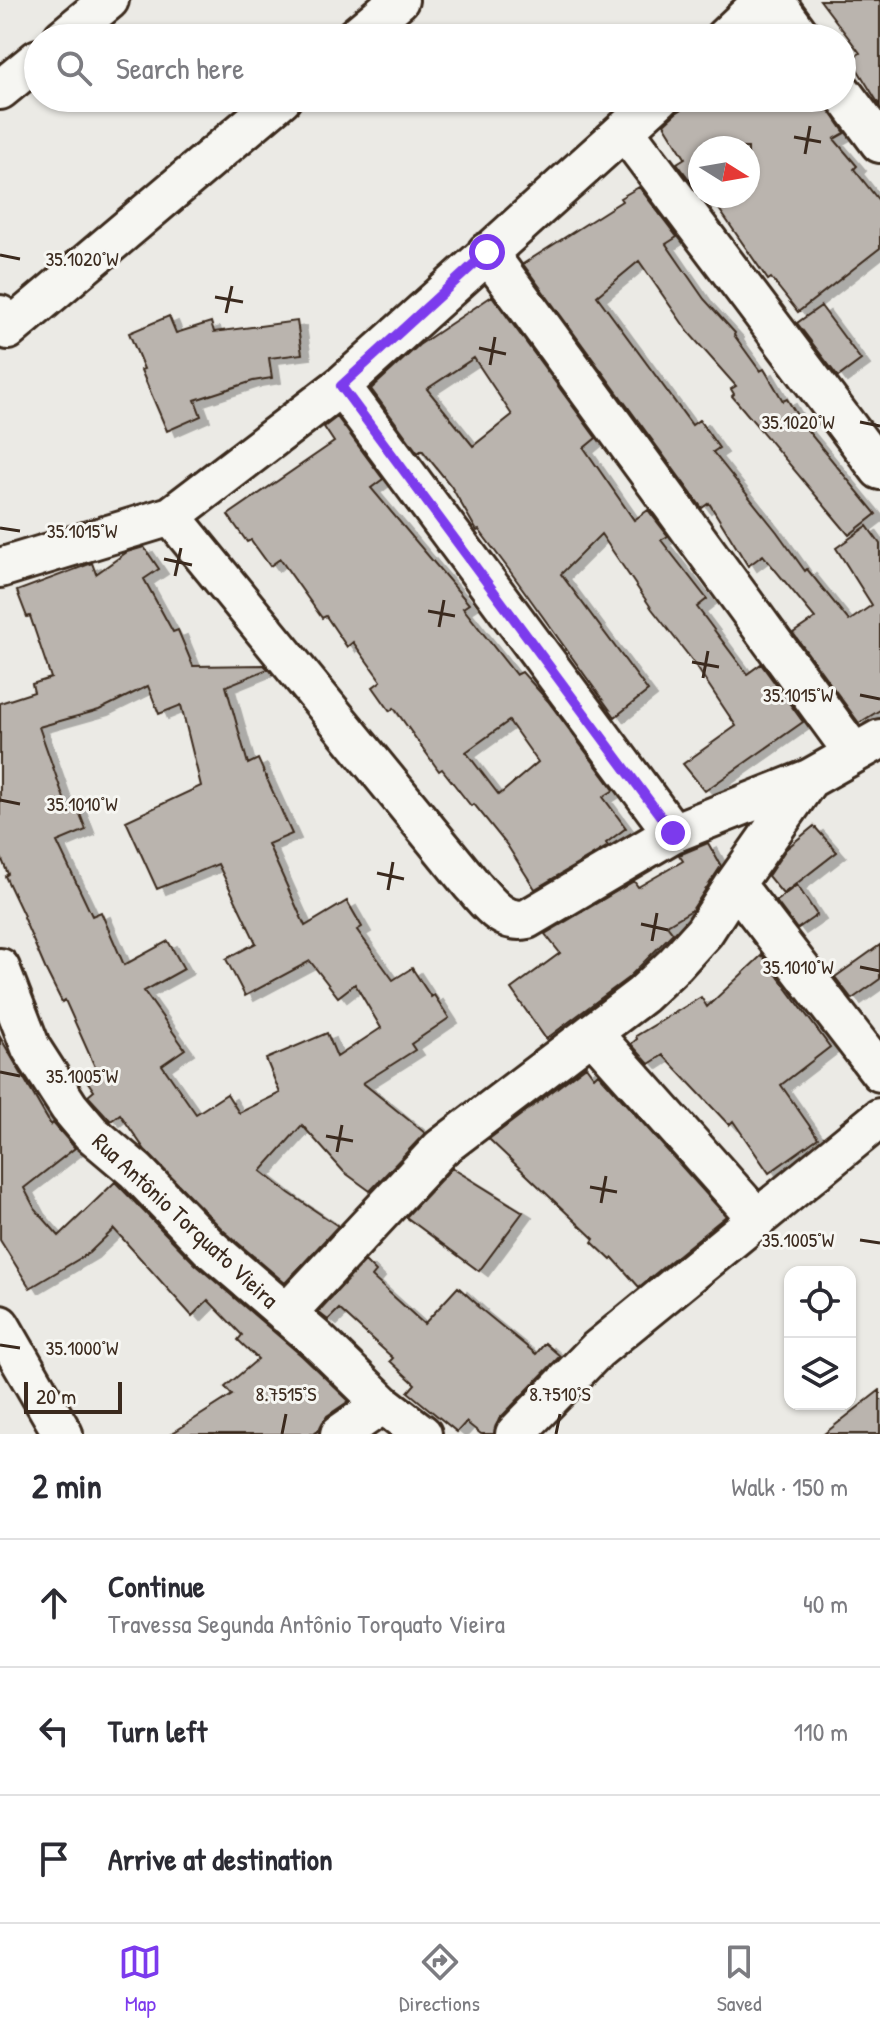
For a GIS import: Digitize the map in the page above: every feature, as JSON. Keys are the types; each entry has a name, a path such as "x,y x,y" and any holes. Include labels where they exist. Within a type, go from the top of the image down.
{"street":[{"path":"80,24 109,0"},
{"path":"371,24 399,0"},
{"path":"739,24 764,0"},
{"path":"774,0 792,24"},
{"path":"0,90 24,70"},
{"path":"856,111 880,143"},
{"path":"0,315 8,330 265,112"},
{"path":"0,568 171,516 341,386 645,112"},
{"path":"625,131 880,470"},
{"path":"171,516 472,885 504,917 511,920 527,919 673,833 809,779 866,745 487,252"},
{"path":"341,386 673,833"},
{"path":"286,1314 441,1148 642,995 675,964 704,932 809,779"},
{"path":"735,884 880,1072"},
{"name":"Rua Antônio Torquato Vieira","path":"0,968 31,1048 69,1107 91,1133 136,1171 209,1247 383,1404 422,1434"},
{"path":"592,1033 757,1218"},
{"path":"515,1434 597,1350 880,1118"},
{"path":"0,1325 63,1434"},
{"path":"340,1434 383,1404"}],"building":[{"path":"820,0 880,0 880,106 856,67 856,56 860,53 856,48 856,24 838,24"},
{"path":"678,112 831,112 845,133 834,139 857,166 854,169 880,202 880,248 798,312 771,278 768,280 718,208 760,208 760,136 688,136 688,178 677,163 685,158 664,124"},
{"path":"639,187 677,237 666,244 704,299 735,333 760,371 764,369 783,401 787,399 803,425 876,514 849,535 732,396 731,389 736,386 689,333 639,261 597,296 692,425 699,420 719,448 713,452 805,571 807,569 849,621 872,605 836,548 867,526 880,544 880,710 859,723 793,633 815,618 763,555 748,566 709,503 702,508 523,264"},
{"path":"492,296 596,438 584,448 634,520 648,510 668,536 661,540 707,599 697,607 747,674 761,664 803,722 705,791 683,764 736,726 601,534 561,574 648,691 615,717 507,567 477,531 451,486 422,450 418,453 371,389 419,345","holes":["474,358 512,415 473,446 427,389"]},
{"path":"821,306 861,360 838,377 797,323"},
{"path":"169,316 176,333 211,322 214,332 297,321 302,354 269,358 272,378 195,400 201,416 167,431 129,333"},
{"path":"337,417 383,479 371,488 469,604 463,608 516,675 522,672 548,701 614,790 603,797 626,828 606,843 608,846 535,889 507,845 474,804 471,806 442,769 439,771 394,708 390,711 373,687 381,681 353,642 347,647 280,559 270,566 251,540 247,542 228,515 334,442 324,427","holes":["509,721 538,762 499,795 466,752"]},
{"path":"144,547 159,569 144,579 173,632 178,630 193,666 264,665 268,669 226,686 248,764 258,759 292,834 268,844 305,926 347,901 362,927 357,930 393,980 412,968 449,1018 411,1044 415,1050 363,1083 425,1133 370,1191 344,1172 302,1125 261,1171 338,1226 285,1283 224,1231 145,1150 120,1114 111,1121 88,1096 94,1091 83,1075 95,1067 65,1000 62,1002 45,968 5,876 8,874 0,855 0,703 34,692 32,684 51,678 30,616 27,617 17,591 92,563 96,574 127,552","holes":["148,686 159,714 181,705 201,786 126,821 157,889 218,864 256,943 226,959 245,996 310,961 338,997 355,984 381,1028 337,1057 327,1033 266,1059 280,1093 239,1113 227,1094 196,1114 162,1065 185,1049 144,991 184,969 168,941 124,965 101,912 92,916 57,842 86,830 77,806 68,810 39,727 99,710"]},
{"path":"814,826 837,852 783,894 768,876 786,849"},
{"path":"708,843 721,866 692,910 667,925 673,933 628,978 546,1039 511,989 560,953 545,934 634,881 638,887 683,861 679,855"},
{"path":"797,885 817,915 797,929 776,901"},
{"path":"880,945 880,979 852,999 835,977"},
{"path":"762,955 830,1047 781,1085 818,1138 769,1173 733,1121 729,1125 663,1055 649,1064 631,1044 637,1039 636,1036 701,997 707,1007"},
{"path":"0,1037 51,1125 53,1123 75,1148 24,1188 35,1209 59,1236 115,1182 195,1264 349,1401 327,1416 319,1430 314,1434 171,1434 232,1395 225,1387 258,1359 238,1340 242,1335 208,1300 192,1316 114,1229 89,1253 30,1288 0,1240"},
{"path":"586,1066 594,1077 598,1073 726,1216 639,1287 613,1258 611,1260 592,1242 594,1239 489,1139"},
{"path":"452,1168 523,1212 479,1271 406,1217"},
{"path":"365,1261 376,1272 372,1277 424,1324 458,1287 536,1354 545,1343 560,1356 499,1419 494,1434 481,1434 466,1422 457,1432 408,1392 415,1384 390,1361 393,1358 339,1309 328,1320 318,1312"},
{"path":"880,1390 880,1434 824,1434 856,1410"}],"route":[{"path":"487,252 341,386 673,833"}]}
